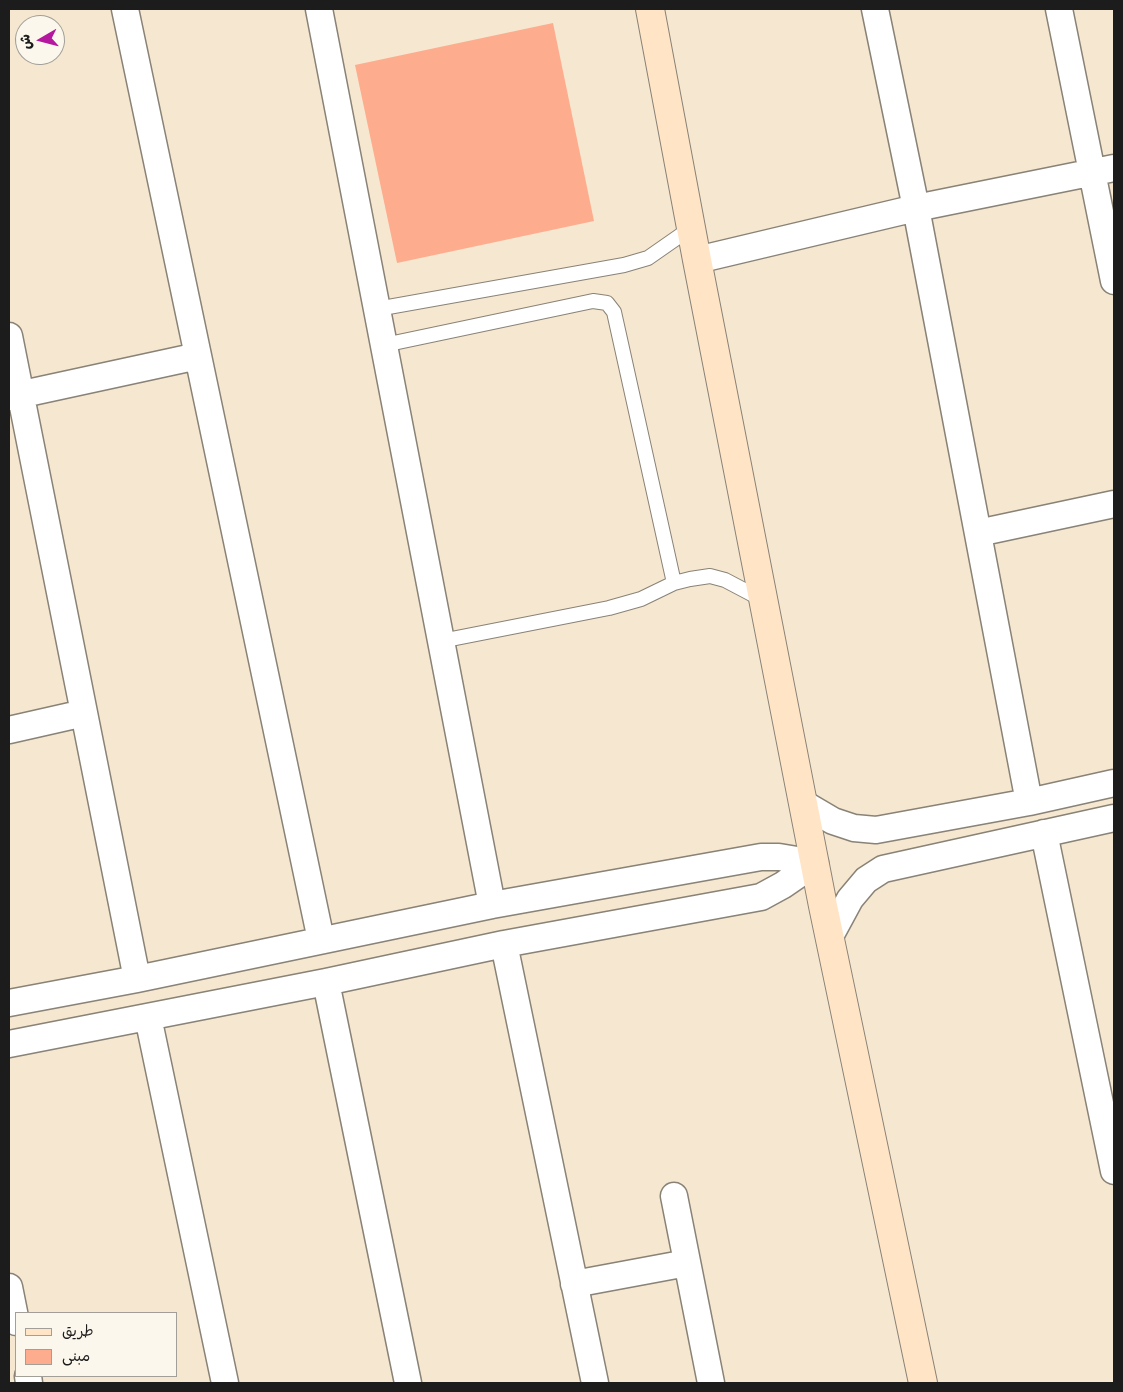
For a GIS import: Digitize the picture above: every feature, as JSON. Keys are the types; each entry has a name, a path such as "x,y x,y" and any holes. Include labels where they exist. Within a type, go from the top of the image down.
{"street":[{"path":"125,9 321,940"},
{"path":"318,9 492,905"},
{"path":"650,9 815,863 923,1383"},
{"path":"874,9 916,208 1029,802"},
{"path":"1060,9 1103,170 1114,281"},
{"path":"697,260 916,208 1103,170"},
{"path":"9,336 15,396 84,713 137,979"},
{"path":"15,396 198,356"},
{"path":"978,533 1114,504"},
{"path":"9,730 84,713"},
{"path":"804,804 833,821 854,828 876,830 1029,802 1114,783"},
{"path":"830,936 850,899 866,880 883,869 1114,818"},
{"path":"1044,833 1114,1171"},
{"path":"9,1003 137,979 492,905 761,857 779,857 815,863"},
{"path":"9,1044 326,982 504,944 761,897 783,885 815,863"},
{"path":"504,944 595,1383"},
{"path":"326,982 408,1383"},
{"path":"148,1016 225,1383"},
{"path":"674,1196 711,1383"},
{"path":"574,1284 687,1263"},
{"path":"9,1287 15,1317"}],"lane":[{"path":"377,309 624,265 648,258 691,228"},
{"path":"384,345 593,301 607,302 614,312 674,583"},
{"path":"441,641 609,608 641,599 674,583 710,576 725,580 764,600"}],"building":[{"path":"553,23 594,221 397,263 355,65"}]}
